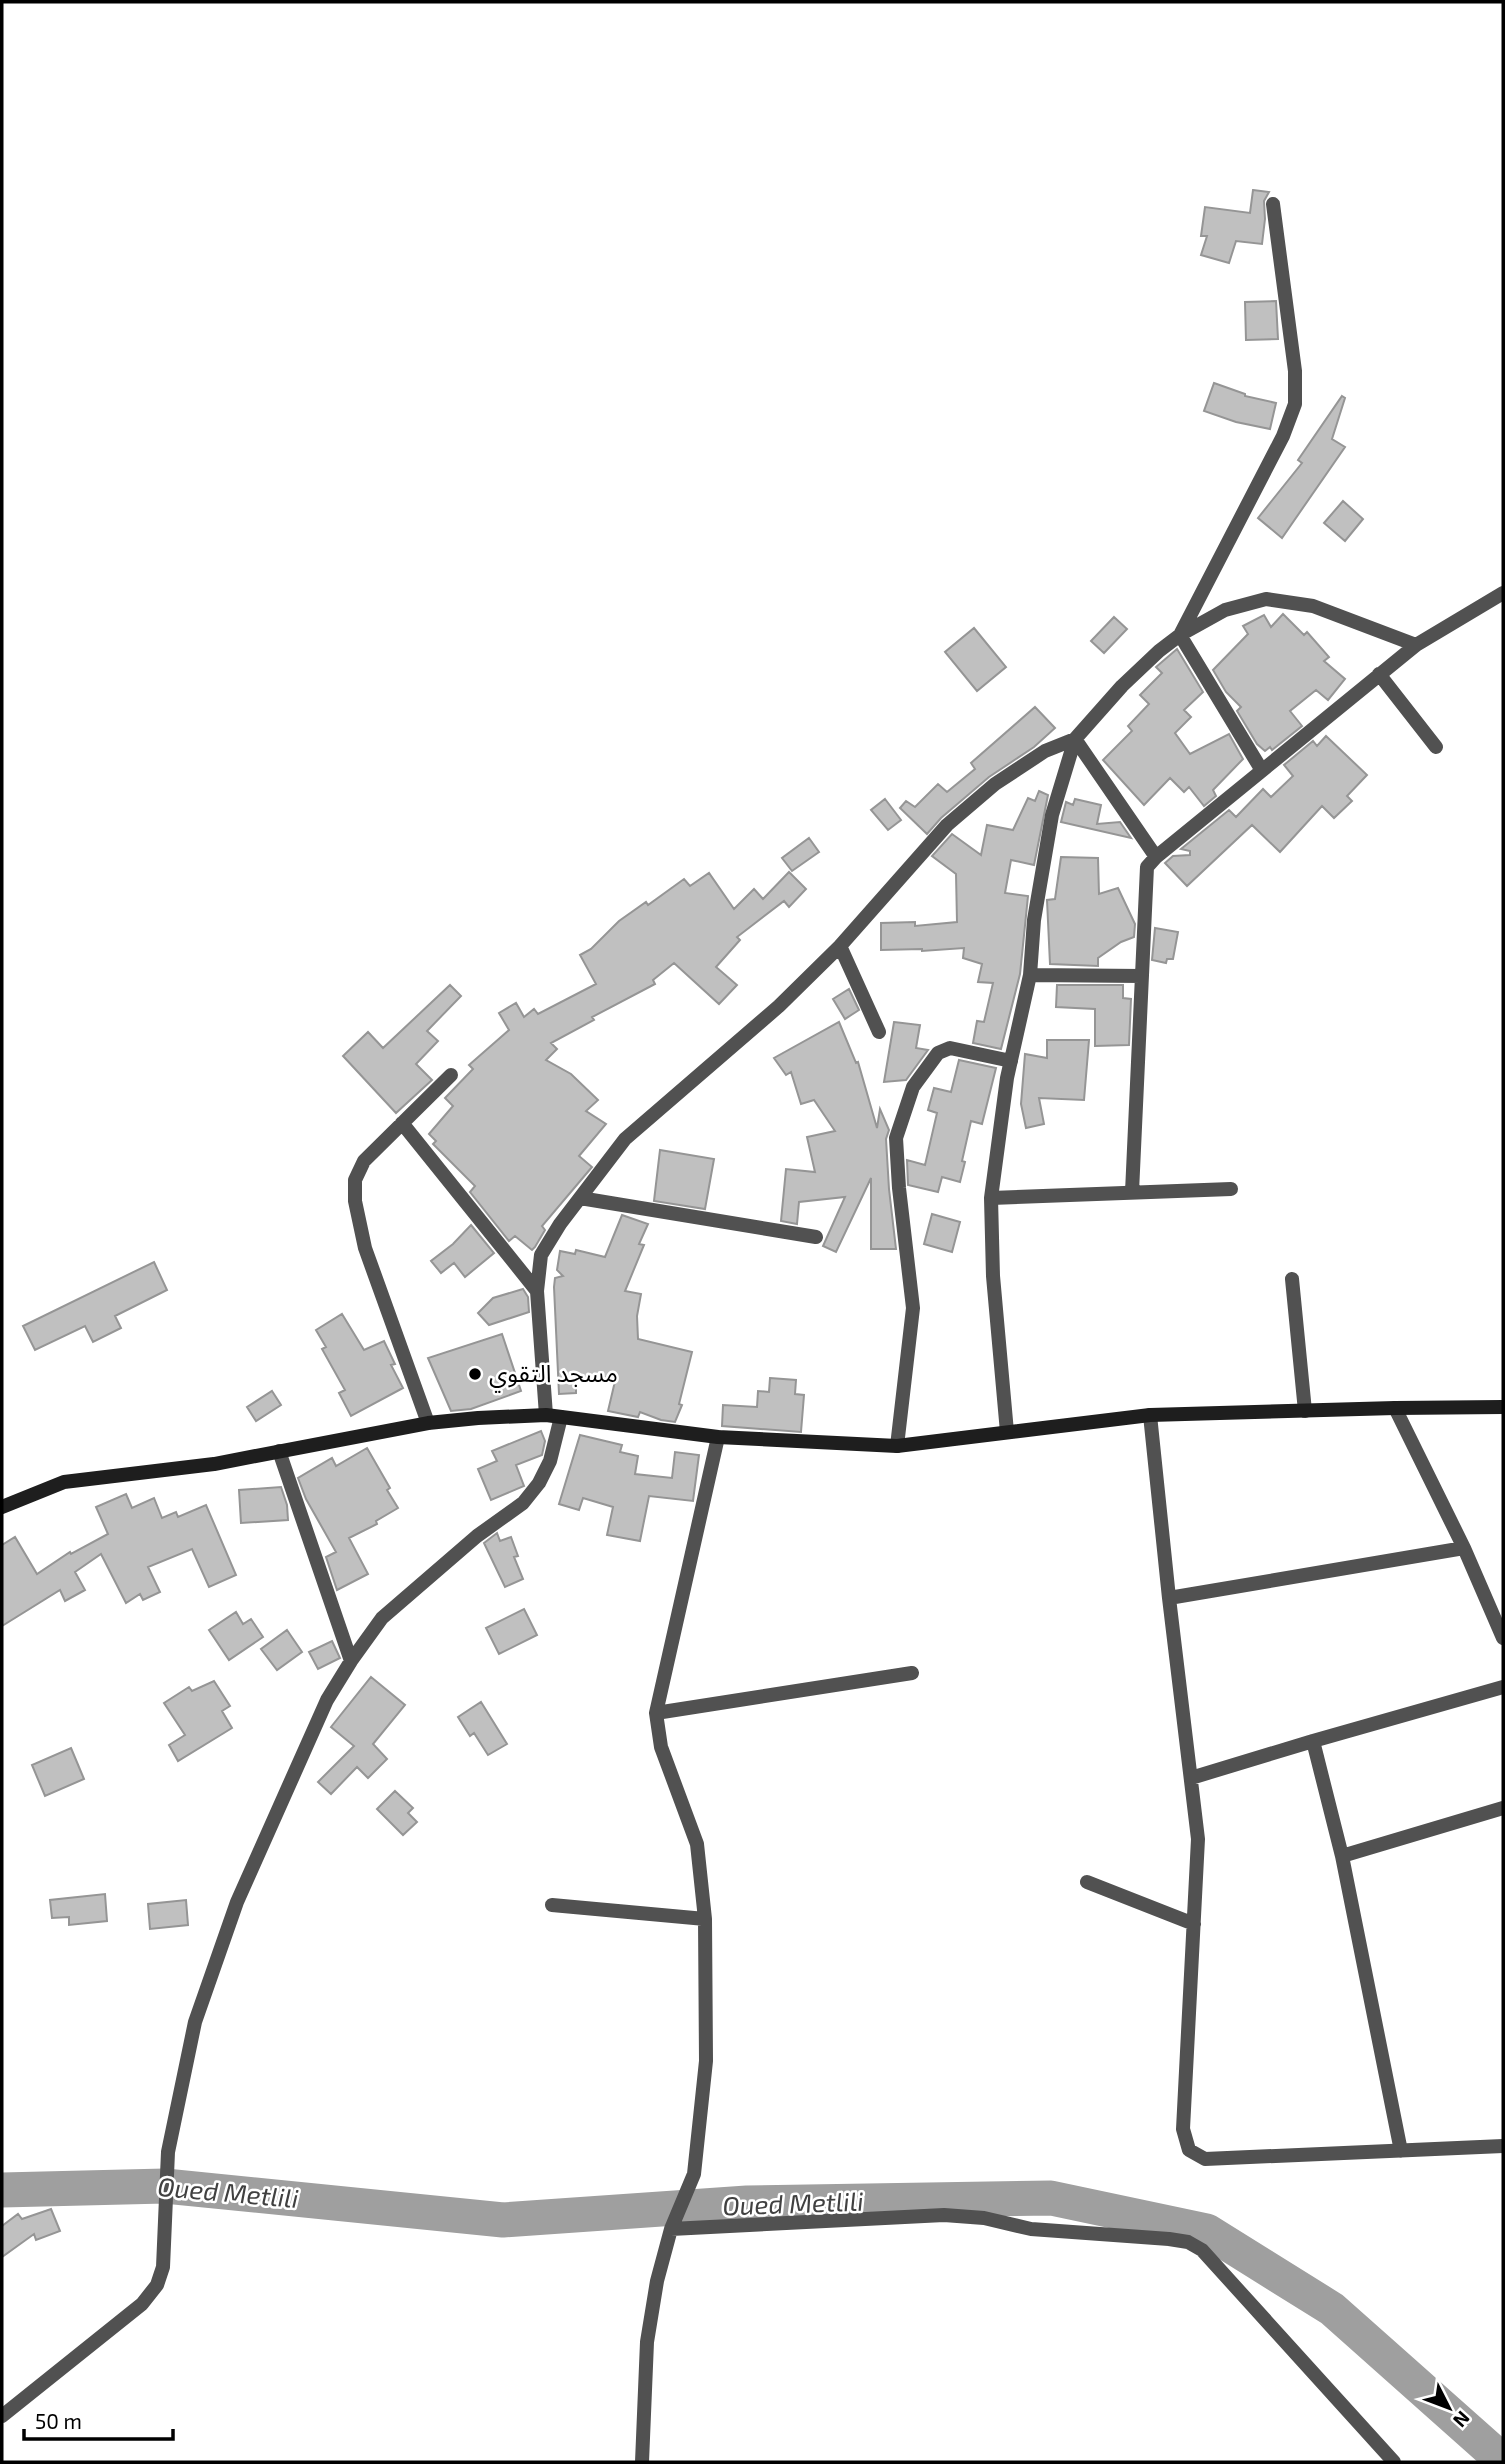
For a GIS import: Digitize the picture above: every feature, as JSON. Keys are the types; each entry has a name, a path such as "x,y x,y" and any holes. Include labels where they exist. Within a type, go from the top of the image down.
{"main road":[{"path":"2,1507 64,1482 214,1464 428,1423 553,1416 718,1437 897,1446 1150,1415 1395,1408 1503,1408"}],"street":[{"path":"1180,635 1283,436 1295,404 1295,370 1273,204"},
{"path":"1132,1192 1147,867 1261,769 1341,708 1416,645 1503,593"},
{"path":"1007,1432 993,1276 991,1198 1011,1061 1030,975 1034,920 1052,815 1075,739 1122,686 1158,651 1180,635 1225,610 1266,600 1313,606 1416,645"},
{"path":"1180,635 1261,769"},
{"path":"1379,674 1436,747"},
{"path":"1075,739 1156,857"},
{"path":"2,2416 142,2304 157,2285 163,2267 168,2152 195,2022 237,1902 327,1700 382,1618 477,1536 523,1503 539,1483 550,1461 553,1416 537,1291 541,1255 579,1198 625,1139 779,1006 840,946 947,825 995,784 1045,751 1075,739"},
{"path":"840,946 880,1032"},
{"path":"1030,975 1142,976"},
{"path":"897,1446 913,1308 896,1138 913,1087 938,1053 950,1048 1011,1061"},
{"path":"428,1423 365,1248 355,1201 355,1180 364,1161 451,1075"},
{"path":"402,1123 537,1291"},
{"path":"991,1198 1231,1189"},
{"path":"579,1198 816,1237"},
{"path":"1292,1279 1305,1411"},
{"path":"1395,1408 1464,1548 1503,1638"},
{"path":"1150,1415 1168,1598 1198,1839 1183,2129 1189,2150 1205,2160 1503,2146"},
{"path":"642,2462 648,2342 657,2281 671,2229 694,2174 706,2061 705,1919 697,1844 661,1747 656,1713 718,1437"},
{"path":"279,1451 351,1661"},
{"path":"1168,1598 1464,1548"},
{"path":"656,1713 912,1673"},
{"path":"1191,1778 1503,1687"},
{"path":"1313,1741 1342,1856 1401,2151"},
{"path":"1342,1856 1503,1808"},
{"path":"1087,1882 1194,1924"},
{"path":"552,1905 705,1919"},
{"path":"671,2229 944,2215 984,2218 1031,2229 1188,2242 1202,2250 1394,2462"}],"building":[{"path":"1253,190 1269,192 1264,201 1262,244 1236,241 1229,263 1201,255 1207,236 1201,236 1205,207 1250,213"},
{"path":"1276,301 1278,339 1246,340 1245,302"},
{"path":"1214,383 1245,396 1276,403 1270,429 1236,422 1204,411"},
{"path":"1342,396 1345,398 1332,439 1345,447 1282,538 1258,518 1302,463 1298,460"},
{"path":"1343,501 1363,519 1345,541 1324,523"},
{"path":"1283,614 1304,635 1307,632 1329,657 1324,661 1345,679 1328,700 1316,690 1290,711 1302,726 1272,750 1270,747 1265,751 1257,744 1237,711 1241,707 1226,692 1213,670 1248,634 1243,626 1264,615 1271,627"},
{"path":"1114,617 1127,629 1104,653 1091,641"},
{"path":"974,628 1006,667 977,691 945,652"},
{"path":"1177,649 1203,692 1184,710 1191,717 1175,733 1190,754 1229,734 1243,759 1213,790 1216,796 1204,806 1189,787 1184,792 1170,778 1144,805 1103,760 1132,731 1128,726 1149,704 1140,695 1162,673 1156,667"},
{"path":"1035,707 1055,728 1034,747 989,777 941,818 927,834 900,808 906,801 915,807 938,784 947,792 975,769 971,763"},
{"path":"1326,736 1367,775 1347,796 1352,801 1334,818 1322,806 1280,852 1252,825 1187,886 1165,863 1173,856 1190,855 1190,851 1181,849 1229,810 1236,817 1263,789 1271,797 1293,776 1284,765 1313,741 1317,746"},
{"path":"1039,791 1048,795 1034,865 1011,860 1005,893 1028,896 1020,974 1001,1049 973,1043 977,1021 984,1022 993,983 978,982 982,964 963,958 964,948 881,950 881,923 915,922 915,926 957,922 956,874 932,856 952,834 981,855 987,825 1013,830 1028,798 1035,801"},
{"path":"885,799 901,820 888,830 871,810"},
{"path":"1075,799 1101,805 1097,824 1120,822 1131,838 1061,822 1066,802 1073,805"},
{"path":"809,838 819,852 792,871 782,858"},
{"path":"1061,857 1098,858 1099,894 1118,888 1135,924 1134,937 1121,942 1098,958 1098,966 1050,964 1047,900 1055,899"},
{"path":"789,872 806,889 789,907 784,901 737,937 740,940 716,967 737,985 719,1004 674,963 653,980 655,984 592,1017 594,1020 551,1043 557,1049 546,1060 571,1074 598,1100 586,1111 606,1124 579,1156 592,1167 542,1226 545,1230 535,1247 532,1250 515,1236 509,1241 470,1192 475,1186 433,1144 436,1141 429,1134 453,1106 445,1098 473,1069 469,1065 509,1030 499,1013 516,1003 524,1017 534,1009 538,1014 596,984 580,955 591,949 619,921 646,902 648,905 684,879 690,886 709,873 734,909 754,889 763,899"},
{"path":"1155,928 1178,932 1173,959 1167,959 1166,963 1152,960"},
{"path":"450,985 461,996 427,1031 438,1041 416,1064 432,1080 396,1113 343,1056 368,1032 383,1048"},
{"path":"1057,985 1123,985 1123,998 1131,999 1129,1045 1095,1046 1095,1009 1056,1007"},
{"path":"849,989 859,1010 845,1019 833,999"},
{"path":"839,1022 856,1063 858,1062 877,1128 880,1109 889,1130 886,1139 896,1249 871,1249 871,1178 836,1252 823,1246 845,1197 799,1202 797,1224 781,1221 786,1169 815,1172 807,1137 835,1131 814,1100 801,1104 791,1072 786,1075 774,1058"},
{"path":"894,1022 920,1025 916,1048 928,1050 906,1080 884,1082"},
{"path":"1047,1040 1089,1040 1084,1100 1039,1098 1044,1124 1026,1128 1021,1104 1025,1054 1047,1058"},
{"path":"959,1060 996,1068 982,1124 971,1121 960,1182 942,1177 938,1192 908,1185 907,1160 925,1165 937,1113 928,1110 934,1088 951,1092"},
{"path":"660,1150 714,1159 705,1209 654,1201"},
{"path":"932,1214 960,1222 952,1252 924,1244"},
{"path":"622,1215 648,1224 639,1244 644,1245 625,1291 641,1294 637,1316 638,1339 692,1352 679,1404 682,1405 675,1422 640,1412 638,1417 608,1411 616,1377 576,1379 576,1393 559,1394 554,1287 555,1278 563,1276 557,1270 560,1251 575,1254 576,1250 605,1257"},
{"path":"471,1225 494,1253 465,1277 454,1263 441,1273 431,1261"},
{"path":"154,1262 167,1290 115,1316 121,1328 93,1342 85,1326 35,1350 23,1326"},
{"path":"523,1289 528,1297 529,1312 489,1325 478,1313 493,1298"},
{"path":"342,1314 364,1350 384,1341 395,1364 391,1365 403,1388 351,1416 339,1393 345,1390 322,1349 326,1347 316,1330"},
{"name":"مسجد التقوي","path":"502,1334 521,1391 471,1409 451,1411 428,1358"},
{"path":"770,1378 796,1380 795,1394 804,1395 801,1432 722,1426 723,1405 757,1407 758,1391 769,1392"},
{"path":"272,1391 281,1405 256,1421 247,1407"},
{"path":"541,1431 545,1441 542,1455 516,1465 524,1486 491,1500 478,1469 497,1461 492,1451"},
{"path":"580,1435 622,1445 620,1452 638,1456 635,1474 672,1478 675,1452 699,1455 693,1501 649,1496 640,1541 607,1535 613,1507 583,1498 579,1510 559,1504"},
{"path":"367,1448 398,1508 376,1521 377,1524 349,1538 368,1574 337,1590 326,1557 336,1552 306,1499 298,1478 332,1458 336,1466"},
{"path":"281,1487 287,1505 288,1520 241,1523 239,1490"},
{"path":"126,1494 132,1508 154,1498 162,1518 176,1512 178,1517 206,1505 236,1575 209,1587 192,1549 148,1567 160,1592 143,1600 140,1594 126,1603 101,1554 75,1572 85,1590 65,1601 60,1590 2,1626 2,1545 15,1537 37,1574 70,1552 71,1554 108,1534 96,1507"},
{"path":"497,1533 500,1541 511,1537 518,1556 514,1557 523,1579 505,1587 484,1543"},
{"path":"524,1609 537,1635 499,1654 486,1628"},
{"path":"236,1612 243,1624 251,1619 263,1637 229,1660 209,1630"},
{"path":"287,1630 302,1652 277,1670 261,1649"},
{"path":"332,1641 340,1658 318,1669 309,1652"},
{"path":"371,1677 405,1705 373,1744 387,1759 368,1778 357,1767 331,1794 318,1782 354,1746 331,1727"},
{"path":"214,1681 230,1706 222,1711 232,1728 178,1761 169,1745 185,1735 164,1703 189,1687 192,1691"},
{"path":"481,1702 507,1744 488,1755 474,1733 470,1736 458,1717"},
{"path":"71,1748 84,1779 45,1796 32,1765"},
{"path":"395,1791 413,1808 408,1813 417,1822 403,1835 377,1809"},
{"path":"105,1894 107,1921 69,1925 69,1917 52,1918 50,1900"},
{"path":"186,1900 188,1925 150,1929 148,1904"},
{"path":"51,2209 60,2231 36,2240 34,2234 2,2257 2,2226 18,2214 22,2219"}],"waterway":[{"name":"Oued Metlili","path":"2,2190 165,2186 503,2220 747,2203 1051,2198 1207,2231 1332,2309 1503,2461"}],"place":[{"name":"مسجد التقوي","path":"475,1374"}]}
